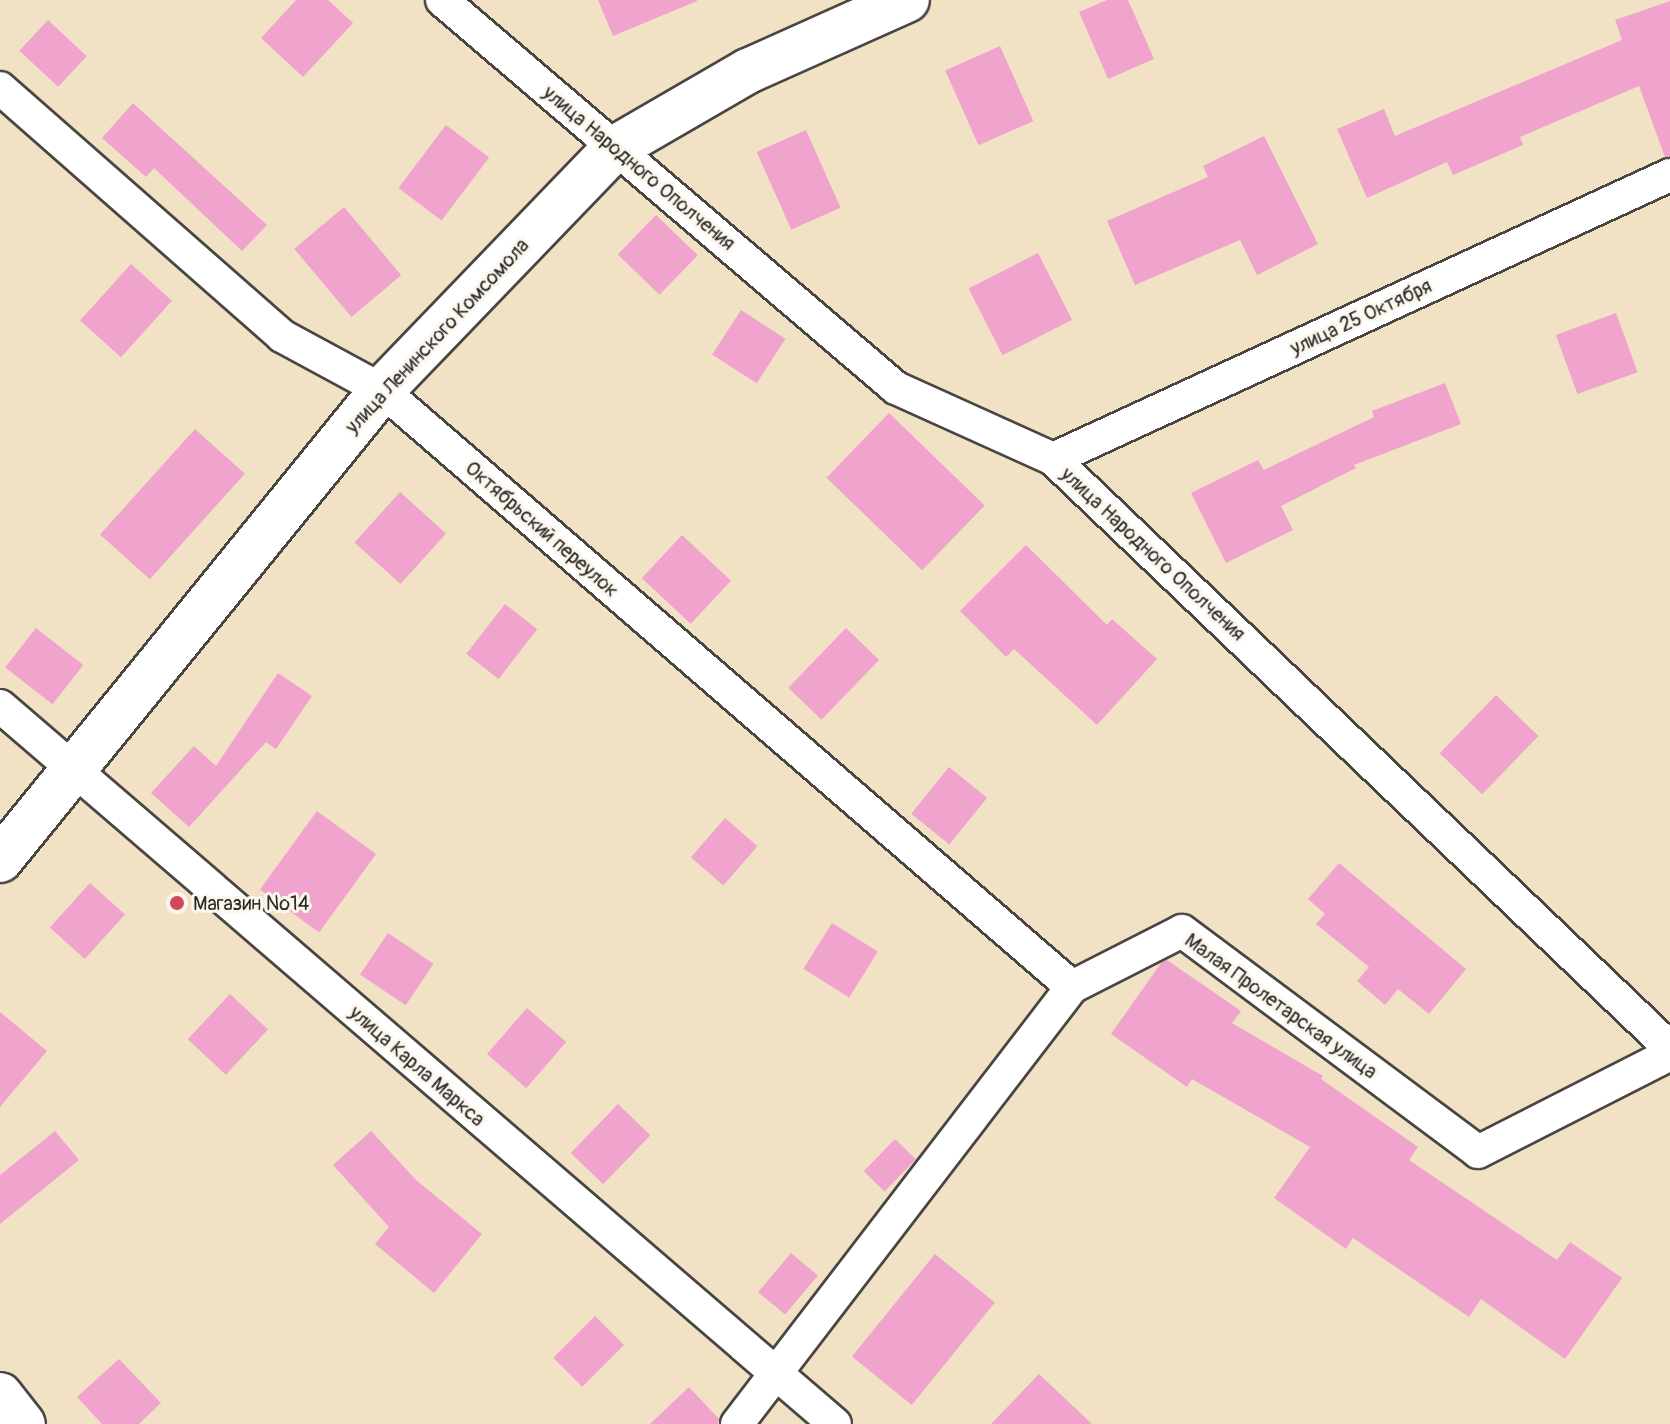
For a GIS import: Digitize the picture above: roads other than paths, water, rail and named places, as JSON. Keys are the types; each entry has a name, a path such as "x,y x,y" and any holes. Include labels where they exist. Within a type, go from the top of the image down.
{"main road":[{"name":"улица Ленинского Комсомола","path":"0,860 382,390 615,148 748,71 907,0"},
{"path":"0,1395 23,1424"}],"street":[{"name":"улица Народного Ополчения","path":"442,0 896,388 1053,459 1670,1051"},
{"name":"Октябрьский переулок","path":"0,88 282,336 382,390 1072,987"},
{"name":"улица 25 Октября","path":"1053,459 1670,175"},
{"name":"улица Карла Маркса","path":"0,706 835,1424"},
{"name":"Малая Пролетарская улица","path":"737,1424 1072,987 1182,931 1478,1152 1670,1051"}],"place":[{"name":"Магазин №14","path":"177,903"}]}
